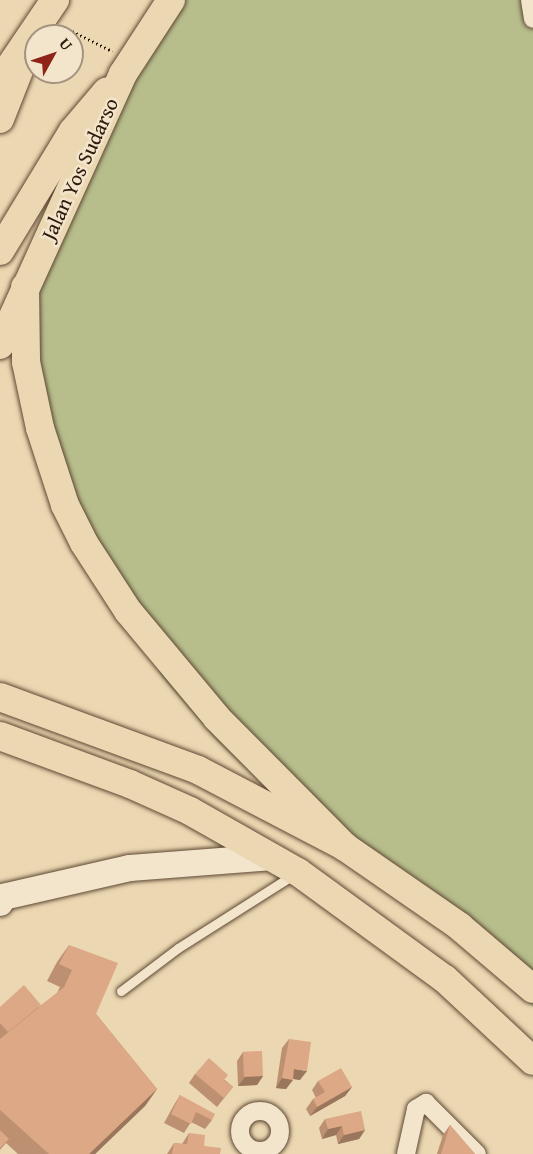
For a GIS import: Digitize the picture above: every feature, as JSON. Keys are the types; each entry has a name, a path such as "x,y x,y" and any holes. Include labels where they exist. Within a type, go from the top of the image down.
{"main road":[{"name":"Jalan Yos Sudarso","path":"0,345 128,68 171,0"},
{"path":"0,81 49,8"},
{"path":"0,119 21,68 20,48"},
{"path":"0,251 73,130 128,68"},
{"path":"25,287 26,362 40,428 65,505 84,543 128,611 196,693 345,847"},
{"path":"0,697 198,770 345,847 459,927 533,989"},
{"path":"0,736 130,784 190,811 298,872 444,979 533,1061"}],"street":[{"path":"530,0 533,19"},
{"path":"0,903 3,897 14,894 130,868 273,857"},
{"path":"406,1154 416,1109 426,1103 477,1154"}],"lane":[{"path":"122,991 178,948 298,872"}],"path":[{"path":"49,8 128,68"}],"green space":[{"path":"166,0 533,0 533,1007 466,943 272,793 217,741 162,677 123,611 64,478 42,378 31,259 58,171"}],"building":[{"path":"69,945 118,963 96,1014 157,1089 89,1154 49,1154 0,1110 0,1039 64,987 72,970 59,964"},
{"path":"24,985 41,1005 8,1032 0,1023 0,1007"},
{"path":"289,1039 311,1042 307,1071 294,1069 293,1080 282,1078"},
{"path":"262,1051 263,1076 244,1077 243,1052"},
{"path":"209,1058 228,1075 224,1080 233,1087 224,1098 195,1074"},
{"path":"341,1068 352,1087 317,1107 313,1099 325,1092 318,1081"},
{"path":"180,1095 215,1114 212,1120 196,1112 191,1124 171,1114"},
{"path":"361,1111 365,1130 344,1135 342,1126 328,1129 325,1119"},
{"path":"450,1125 475,1154 441,1154"},
{"path":"0,1130 9,1139 0,1148"},
{"path":"189,1133 205,1135 204,1146 221,1148 220,1154 172,1154 174,1143 187,1144"}]}
